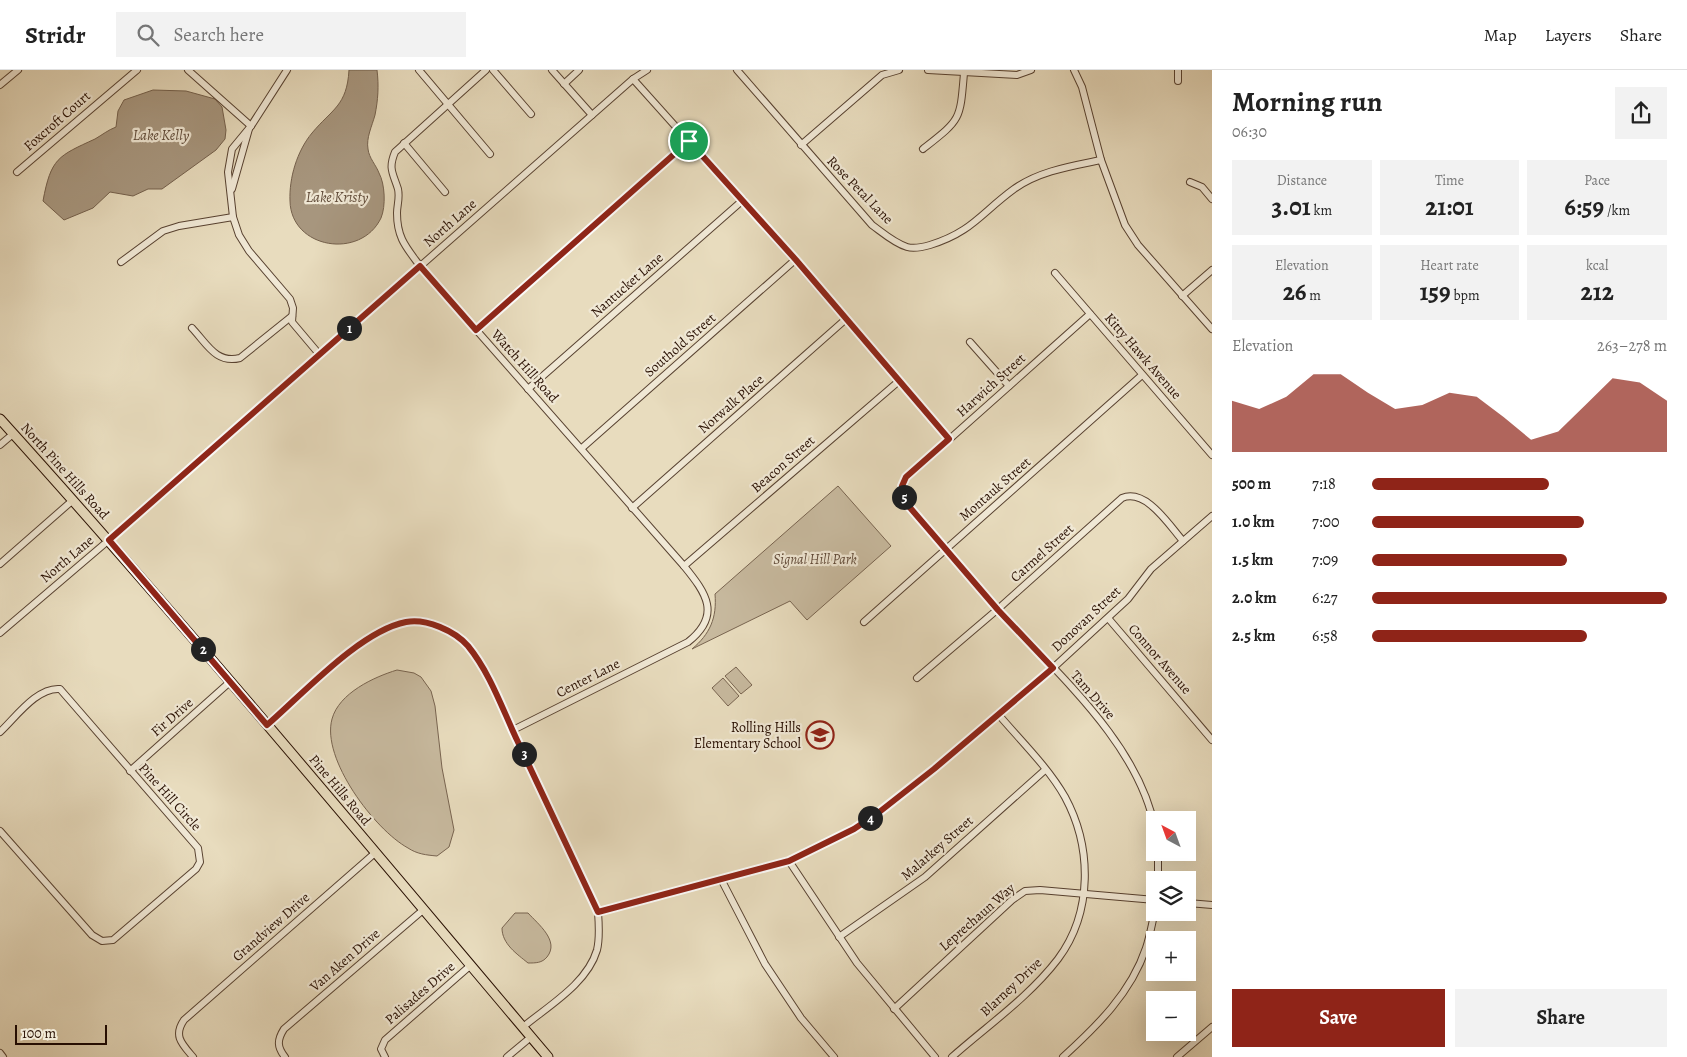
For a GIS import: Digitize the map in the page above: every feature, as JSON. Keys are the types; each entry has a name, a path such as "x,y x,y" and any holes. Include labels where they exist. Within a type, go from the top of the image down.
{"main road":[{"name":"North Pine Hills Road","path":"0,419 109,540"},
{"name":"Pine Hills Road","path":"109,540 548,1057"}],"street":[{"path":"0,85 18,70"},
{"name":"Foxcroft Court","path":"17,172 137,70"},
{"path":"287,70 250,126 232,149 228,172 234,217 239,235 249,251 290,299 293,308 292,322 319,354"},
{"path":"419,70 449,103 490,154"},
{"name":"Watch Hill Road","path":"486,70 395,152 391,161 391,175 398,197 397,228 401,240 420,266 582,448 701,587 707,602 707,618 698,634 675,649"},
{"path":"493,70 531,114"},
{"path":"552,70 592,115"},
{"path":"564,84 580,70"},
{"name":"North Lane","path":"0,633 109,540 633,79 647,70"},
{"name":"Rose Petal Lane","path":"736,70 872,225 894,242 909,248 922,247 949,239 975,223 1015,188 1036,177 1100,160"},
{"path":"801,145 882,76 899,70"},
{"path":"928,70 1017,75 1031,70"},
{"path":"1074,70 1082,87 1100,160 1126,225 1138,245 1212,329"},
{"path":"1178,70 1178,81"},
{"path":"191,71 250,126"},
{"path":"923,150 956,121 961,110 964,73"},
{"path":"633,79 796,260 949,439"},
{"path":"232,192 250,126"},
{"path":"476,330 689,141"},
{"path":"404,143 445,192"},
{"path":"1190,182 1202,187 1212,200"},
{"name":"Nantucket Lane","path":"528,389 743,200"},
{"path":"121,262 147,240 162,231 234,217"},
{"name":"Southold Street","path":"582,448 796,260"},
{"path":"1182,296 1212,270"},
{"name":"Kitty Hawk Avenue","path":"1054,273 1212,455"},
{"name":"Harwich Street","path":"906,503 902,486 906,477 1090,314"},
{"path":"192,328 220,358 231,360 240,358 292,316"},
{"name":"Norwalk Place","path":"632,508 846,320"},
{"path":"970,342 1009,386"},
{"name":"Montauk Street","path":"864,622 1142,375"},
{"name":"Beacon Street","path":"684,566 898,381"},
{"path":"0,445 13,434"},
{"name":"Carmel Street","path":"917,678 998,610 1122,498 1130,495 1141,497 1183,541"},
{"path":"0,564 73,500"},
{"name":"Tam Drive","path":"906,503 998,610 1053,668 1108,731 1134,768 1152,811"},
{"name":"Donovan Street","path":"598,912 789,861 854,829 878,813 1053,668 1135,591 1151,569 1212,516"},
{"name":"Connor Avenue","path":"1108,618 1212,740"},
{"path":"267,725 363,641 387,628 408,622 427,623 442,628 466,644 481,664 598,912 600,932 597,950 590,966 573,985 522,1027"},
{"name":"Center Lane","path":"513,730 675,649"},
{"name":"Fir Drive","path":"130,771 231,682"},
{"name":"Pine Hill Circle","path":"0,732 42,693 51,689 60,689 198,848 200,862 196,869 113,940 102,941 92,936 0,831"},
{"name":"Blarney Drive","path":"952,1057 1036,984 1059,958 1073,933 1084,894 1086,865 1080,829 1064,796 1045,770 998,714"},
{"name":"Malarkey Street","path":"839,937 925,877 1045,770"},
{"name":"Grandview Drive","path":"193,1057 177,1036 178,1029 184,1020 375,853"},
{"path":"789,861 856,963 935,1057"},
{"path":"721,879 765,964 801,1018 834,1057"},
{"name":"Leprechaun Way","path":"894,1009 1012,900 1025,892 1040,890 1146,899"},
{"path":"1196,904 1212,906"},
{"name":"Van Aken Drive","path":"285,1057 280,1051 278,1043 284,1029 423,910"},
{"path":"1063,1057 1094,1030 1125,990 1146,948 1153,921"},
{"name":"Palisades Drive","path":"385,1057 381,1049 385,1040 471,965"},
{"path":"1177,1057 1212,1027"},
{"path":"507,1057 531,1037"},
{"path":"0,1053 3,1057"}],"green space":[{"name":"Signal Hill Park","path":"838,486 891,546 807,620 790,601 692,649 711,625 715,611 715,594"},
{"path":"736,667 752,685 741,694 725,676"},
{"path":"397,670 414,673 421,677 431,691 435,706 442,768 454,830 449,847 437,856 411,850 381,826 354,792 335,754 331,735 332,719 342,701 358,687"},
{"path":"723,678 739,696 728,706 712,688"},
{"path":"515,913 528,913 546,933 551,945 547,957 543,960 536,963 528,963 507,944 502,928"}],"water":[{"name":"Lake Kristy","path":"349,70 377,70 377,104 368,145 370,155 383,183 384,207 381,218 371,231 358,240 344,244 328,243 314,239 302,230 293,217 290,201 291,183 295,165 302,148 312,133 342,99 348,82"},
{"name":"Lake Kelly","path":"153,90 186,91 215,99 222,107 226,130 225,139 216,150 162,189 148,189 133,196 110,192 93,208 64,220 43,201 53,167 64,155 116,127 118,111 124,100"}],"place":[{"name":"Rolling Hills Elementary School","path":"820,735"}],"route":[{"path":"689,141 796,260 949,439 906,477 902,486 906,503 998,610 1053,668 934,769 878,813 854,829 789,861 598,912 491,683 481,664 466,644 442,628 427,623 408,622 387,628 363,641 267,725 109,540 420,266 476,330 689,141"}]}
